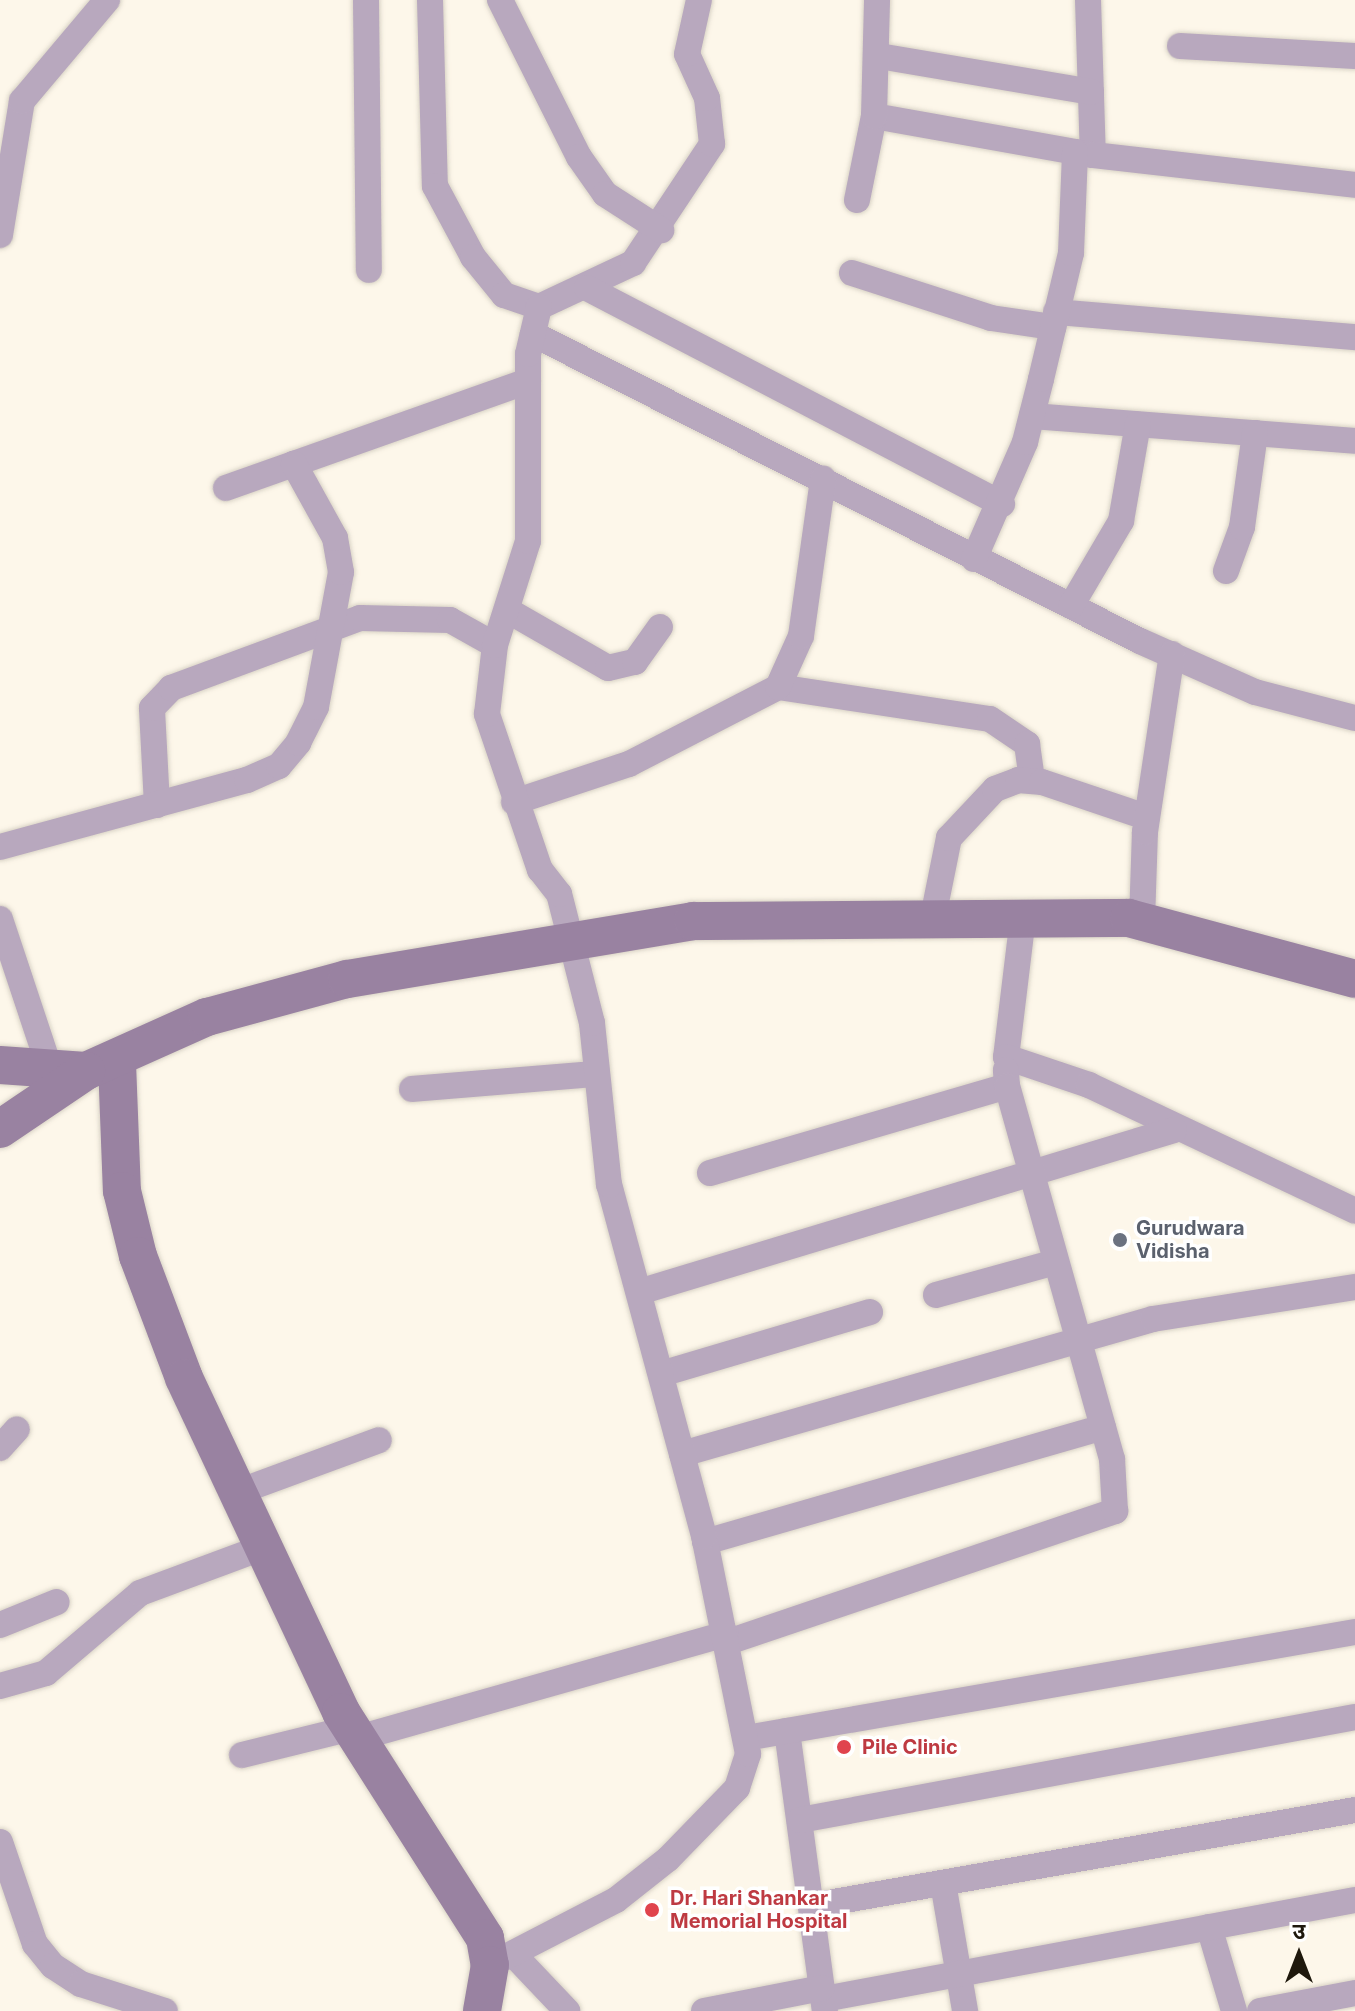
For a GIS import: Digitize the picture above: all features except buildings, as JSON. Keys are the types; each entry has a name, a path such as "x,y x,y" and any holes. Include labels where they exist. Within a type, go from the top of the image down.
{"street":[{"path":"0,235 22,101 107,0"},
{"path":"366,0 369,270"},
{"path":"430,0 435,186 473,257 504,295 539,307 587,288 633,263 661,230 712,144 707,98 687,54 699,0"},
{"path":"500,0 579,157 605,194 661,230"},
{"path":"857,200 874,116 879,56 877,0"},
{"path":"974,559 1002,504 1032,416 1071,253 1091,92 1088,0"},
{"path":"1180,46 1355,56"},
{"path":"879,56 1091,92"},
{"path":"874,116 1084,154 1355,185"},
{"path":"852,273 991,318 1355,337"},
{"path":"587,288 1002,504"},
{"path":"482,2011 501,1960 616,1900 709,1821 737,1788 746,1738 705,1542 609,1185 592,1023 559,894 540,870 514,802 487,714 495,645 528,541 528,381 539,307"},
{"path":"533,334 823,479 974,559 1172,654 1268,696 1355,718"},
{"path":"226,488 528,381"},
{"path":"1032,416 1355,441"},
{"path":"1071,606 1121,521 1138,424"},
{"path":"1226,571 1242,527 1255,433"},
{"path":"0,847 157,805 279,766 316,707 340,558 294,464"},
{"path":"778,687 801,636 823,479"},
{"path":"507,610 608,668 635,662 660,627"},
{"path":"157,805 152,708 157,696 330,625 400,614 450,620 495,645"},
{"path":"1142,921 1146,817 1172,654"},
{"path":"514,802 629,764 778,687 990,719 1027,744 1032,781"},
{"path":"933,917 949,838 995,789 1032,781 1146,817"},
{"path":"242,1755 355,1733 727,1638 1105,1519 1117,1496 1103,1427 1007,1086 1006,1057 1023,917"},
{"path":"0,1129 84,1068 238,1008 347,979 569,937 693,921 1023,917 1142,921 1355,979"},
{"path":"0,919 84,1068 122,1191 138,1256 238,1492 355,1733 501,1960 567,2011"},
{"path":"1006,1057 1089,1085 1174,1130 1355,1211"},
{"path":"0,1065 84,1068"},
{"path":"412,1089 596,1074"},
{"path":"710,1173 1007,1086"},
{"path":"639,1292 1032,1176 1174,1130"},
{"path":"936,1295 1056,1262"},
{"path":"682,1454 1215,1306 1355,1287"},
{"path":"661,1374 870,1312"},
{"path":"705,1542 1103,1427"},
{"path":"238,1492 379,1440"},
{"path":"0,1686 46,1673 140,1593 264,1547"},
{"path":"0,1625 57,1602"},
{"path":"746,1738 1355,1632"},
{"path":"800,1820 1355,1717"},
{"path":"787,1731 824,1999"},
{"path":"811,1906 1355,1810"},
{"path":"0,1842 35,1944 53,1966 81,1984 165,2011"},
{"path":"943,1883 965,2011"},
{"path":"704,2011 824,1999 1355,1900"},
{"path":"1209,1927 1234,2011"},
{"path":"1260,2011 1355,1993"}],"place":[{"name":"Gurudwara Vidisha","path":"1120,1240"},
{"name":"Pile Clinic","path":"844,1747"},
{"name":"Dr. Hari Shankar Memorial Hospital","path":"652,1910"}]}
